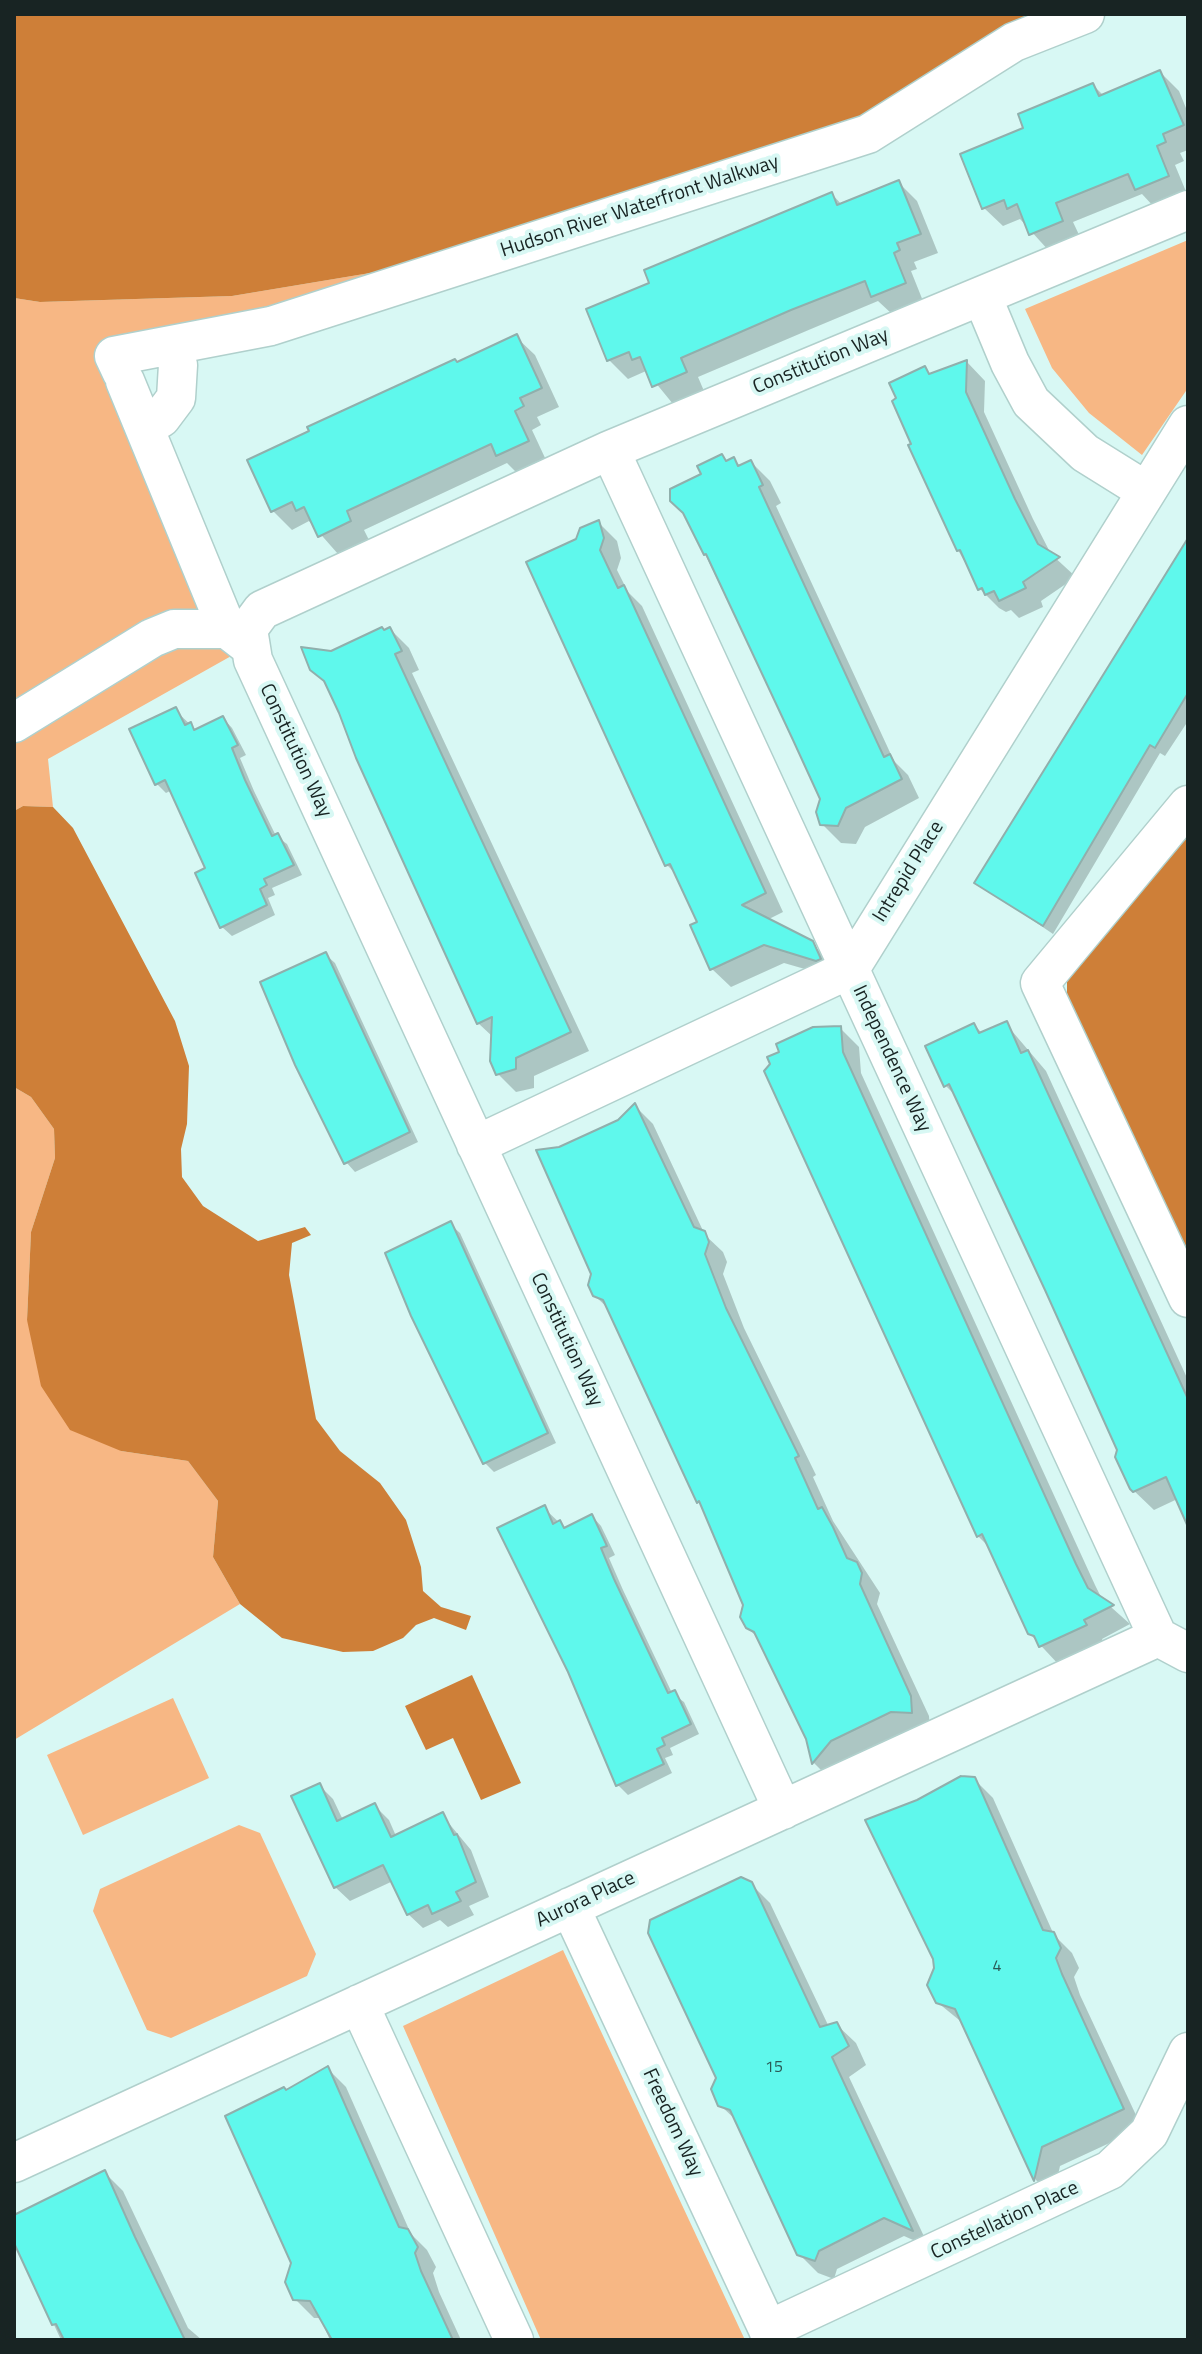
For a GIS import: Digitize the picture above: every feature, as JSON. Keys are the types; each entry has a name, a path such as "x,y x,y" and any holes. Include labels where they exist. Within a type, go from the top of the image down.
{"street":[{"name":"Hudson River Waterfront Walkway","path":"238,638 114,356 271,326 868,134 1014,42 1085,14"},
{"name":"Constitution Way","path":"783,1810 238,638 262,610 610,450 1188,210"},
{"path":"982,296 1010,363 1031,402 1085,453 1146,491"},
{"path":"146,427 161,418 176,398 178,365 171,346"},
{"name":"Intrepid Place","path":"850,969 1188,425"},
{"name":"Independence Way","path":"610,450 850,969 1173,1645"},
{"path":"14,723 152,638 174,629 238,638"},
{"path":"1188,805 1040,983 1188,1298"},
{"path":"476,1145 850,969"},
{"name":"Aurora Place","path":"14,2163 783,1810 1173,1645"},
{"name":"Freedom Way","path":"570,1907 770,2335"},
{"path":"359,2004 514,2340"},
{"name":"Constellation Place","path":"770,2335 1110,2170 1149,2133 1188,2052"}],"shaded area":[{"path":"14,14 1061,14 863,125 436,262 232,296 40,302 14,298"},
{"path":"1188,240 1188,388 1142,455 1089,413 1052,368 1025,309"},
{"path":"436,262 256,312 104,346 249,646 48,759 53,807 23,806 14,811 14,298 40,302 232,296"},
{"path":"23,806 53,807 73,828 175,1021 189,1066 187,1124 181,1149 182,1177 203,1206 258,1241 305,1227 311,1235 292,1243 289,1275 316,1419 340,1451 380,1483 406,1520 421,1567 423,1591 441,1607 471,1616 466,1630 434,1618 416,1625 403,1638 373,1651 343,1652 282,1638 240,1604 213,1557 218,1501 188,1461 121,1451 70,1430 41,1386 27,1320 31,1232 55,1158 54,1129 31,1097 14,1087 14,811"},
{"path":"1188,824 1188,1261 1067,1002 1067,978"},
{"path":"14,1087 31,1097 54,1129 55,1158 31,1232 27,1320 121,1451 188,1461 218,1501 213,1557 240,1604 14,1740"},
{"path":"472,1675 521,1783 481,1800 453,1738 426,1750 405,1706"},
{"path":"173,1698 209,1778 83,1835 47,1755"},
{"path":"239,1825 260,1833 316,1954 307,1976 171,2038 147,2030 93,1911 100,1889"},
{"path":"563,1950 745,2340 541,2340 403,2026"}],"building":[{"path":"1160,70 1184,125 1163,134 1166,142 1157,146 1169,176 1135,190 1128,174 1056,203 1063,221 1029,235 1017,204 1007,209 1004,200 982,209 960,154 1023,128 1018,114 1093,83 1099,96"},
{"path":"899,180 921,234 897,243 900,250 894,253 906,283 871,297 865,281 791,310 681,358 687,372 652,387 640,357 632,360 629,352 607,361 586,309 649,283 644,270 832,192 837,205"},
{"path":"517,334 542,388 520,398 524,406 515,411 529,441 496,456 491,444 347,511 351,521 318,537 304,507 296,511 292,502 271,512 247,460 309,431 307,427"},
{"path":"967,360 966,392 1015,499 1038,544 1060,557 1023,582 1026,588 999,601 994,591 985,595 982,588 978,590 960,550 957,551 908,445 911,444 892,401 896,398 889,383 925,366 929,374"},
{"path":"722,454 726,461 734,457 738,466 751,460 763,485 759,487 884,757 890,754 902,779 846,808 838,826 820,825 816,812 820,799 793,740 706,554 683,513 670,501 670,489 701,474 697,466"},
{"path":"599,520 604,538 600,550 618,588 624,585 766,893 742,905 813,941 821,959 816,961 764,945 710,970 690,925 697,922 670,864 665,866 526,562 576,539 580,528"},
{"path":"1188,538 1188,693 1155,748 1150,745 1043,926 974,883"},
{"path":"382,627 384,630 390,627 402,651 395,654 571,1032 516,1058 516,1069 496,1075 490,1061 492,1017 477,1024 356,758 339,713 324,681 310,670 301,647 331,651"},
{"path":"176,707 185,725 191,722 194,730 223,716 238,745 232,748 245,780 272,836 278,833 294,865 264,879 267,885 260,889 267,905 220,928 195,873 205,868 165,780 155,785 129,729"},
{"path":"326,952 410,1132 344,1164 295,1065 260,982"},
{"path":"1007,1021 1021,1053 1028,1050 1188,1399 1188,1527 1166,1477 1133,1492 1130,1489 1115,1457 1117,1450 1045,1290 949,1084 944,1087 925,1046 974,1023 979,1033"},
{"path":"841,1026 843,1052 1076,1564 1088,1588 1114,1605 1084,1620 1087,1625 1039,1647 1034,1636 1028,1634 982,1534 977,1537 764,1071 770,1064 767,1057 779,1052 776,1044 813,1027"},
{"path":"635,1103 694,1227 705,1231 709,1242 705,1254 726,1308 799,1456 795,1458 818,1509 822,1507 847,1558 857,1562 862,1573 860,1584 911,1696 912,1713 891,1712 831,1741 812,1764 806,1739 754,1632 746,1628 740,1617 743,1605 699,1501 697,1503 603,1300 593,1296 588,1285 591,1274 536,1150 559,1147 618,1120"},
{"path":"451,1221 548,1433 483,1464 411,1316 385,1253"},
{"path":"545,1505 553,1524 560,1520 564,1528 592,1514 607,1546 601,1548 614,1579 668,1693 675,1690 691,1724 662,1738 665,1745 657,1749 664,1764 616,1786 568,1672 497,1528"},
{"path":"961,1776 975,1777 1043,1930 1054,1932 1061,1948 1056,1958 1062,1974 1124,2109 1042,2147 1034,2181 955,2009 936,2003 927,1985 934,1968 933,1959 865,1820 917,1800"},
{"path":"320,1783 337,1821 375,1803 391,1837 443,1812 454,1835 457,1834 476,1882 456,1892 461,1901 432,1914 428,1905 407,1915 383,1865 334,1888 291,1796"},
{"path":"741,1877 752,1882 820,2027 837,2022 849,2046 832,2057 913,2231 884,2218 819,2251 815,2261 797,2255 730,2110 718,2106 711,2089 716,2078 648,1933 650,1920"},
{"path":"328,2066 399,2227 408,2229 418,2247 415,2253 421,2271 453,2340 332,2340 310,2301 293,2300 285,2282 291,2263 225,2116 284,2087 286,2090"},
{"path":"105,2170 185,2340 64,2340 56,2324 52,2325 14,2243 14,2215"}]}
